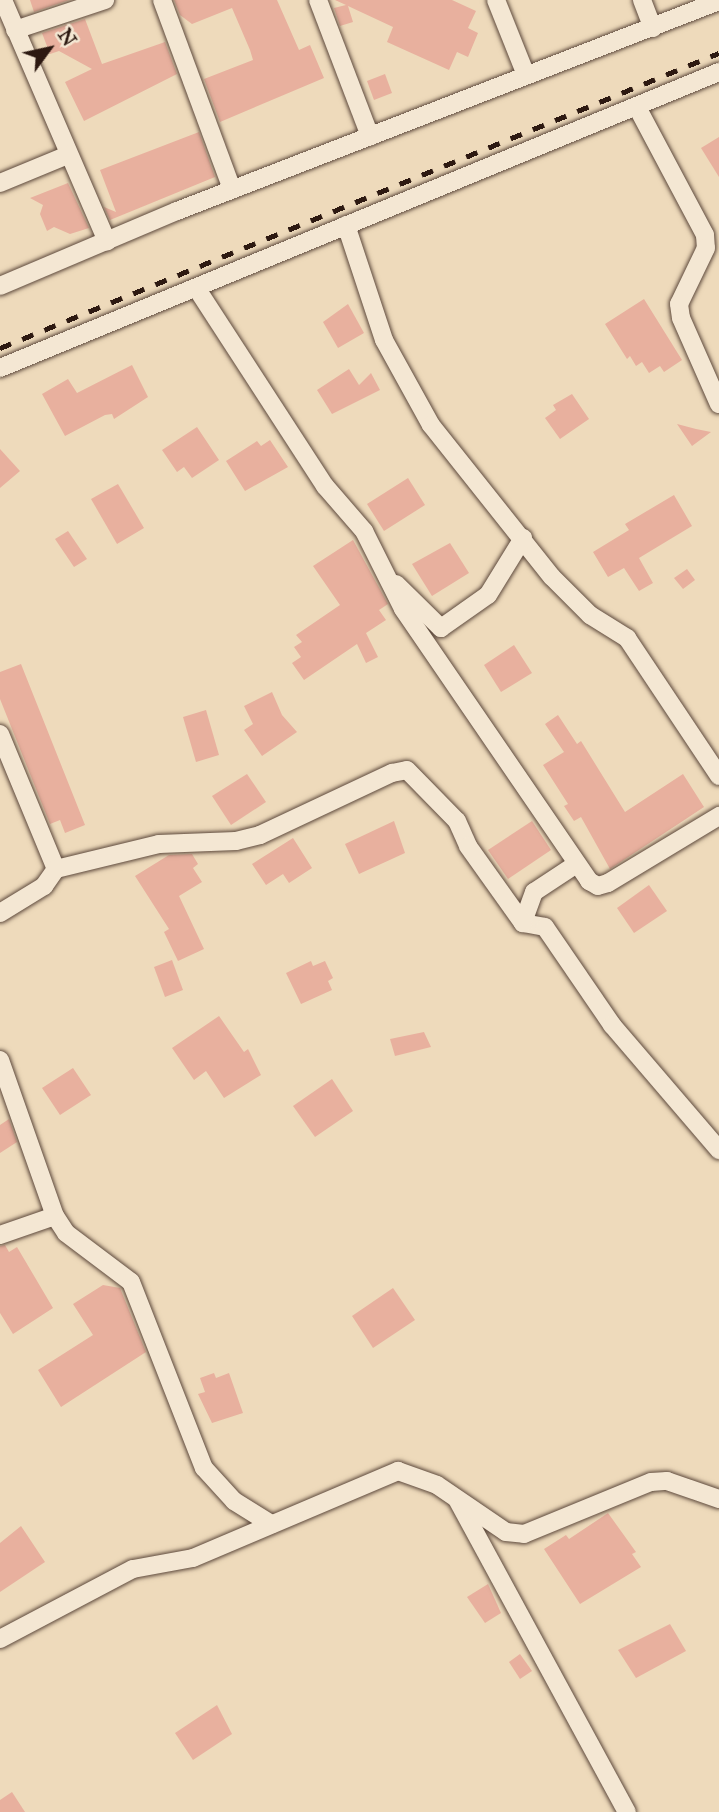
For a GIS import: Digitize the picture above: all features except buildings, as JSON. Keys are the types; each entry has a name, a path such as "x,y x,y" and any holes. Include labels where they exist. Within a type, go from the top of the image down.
{"street":[{"path":"105,0 7,17 107,242"},
{"path":"162,0 232,190"},
{"path":"318,0 370,136"},
{"path":"496,0 526,75"},
{"path":"642,0 653,28"},
{"path":"0,286 232,190 719,1"},
{"path":"0,368 719,72"},
{"path":"637,107 705,235 706,248 680,304 681,318 719,404"},
{"path":"0,183 68,155"},
{"path":"346,225 384,340 414,398 552,577 590,615 627,638 719,776"},
{"path":"197,289 325,486 364,531 403,609 575,865 589,881 598,886 608,883 719,816"},
{"path":"383,572 441,628 488,595 523,538"},
{"path":"0,734 56,869"},
{"path":"0,913 44,886 56,869 159,844 236,841 260,835 392,773 407,770 457,821 468,846 523,923 545,927 612,1024 719,1150"},
{"path":"523,923 534,892 575,865"},
{"path":"0,1060 55,1216 66,1233 131,1282 204,1468 234,1501 271,1524"},
{"path":"0,1235 55,1216"},
{"path":"0,1639 133,1569 180,1562 398,1471 425,1479 506,1532 524,1534 651,1482 667,1481 719,1499"},
{"path":"456,1498 627,1812"}],"railway":[{"path":"0,348 719,53"}]}
